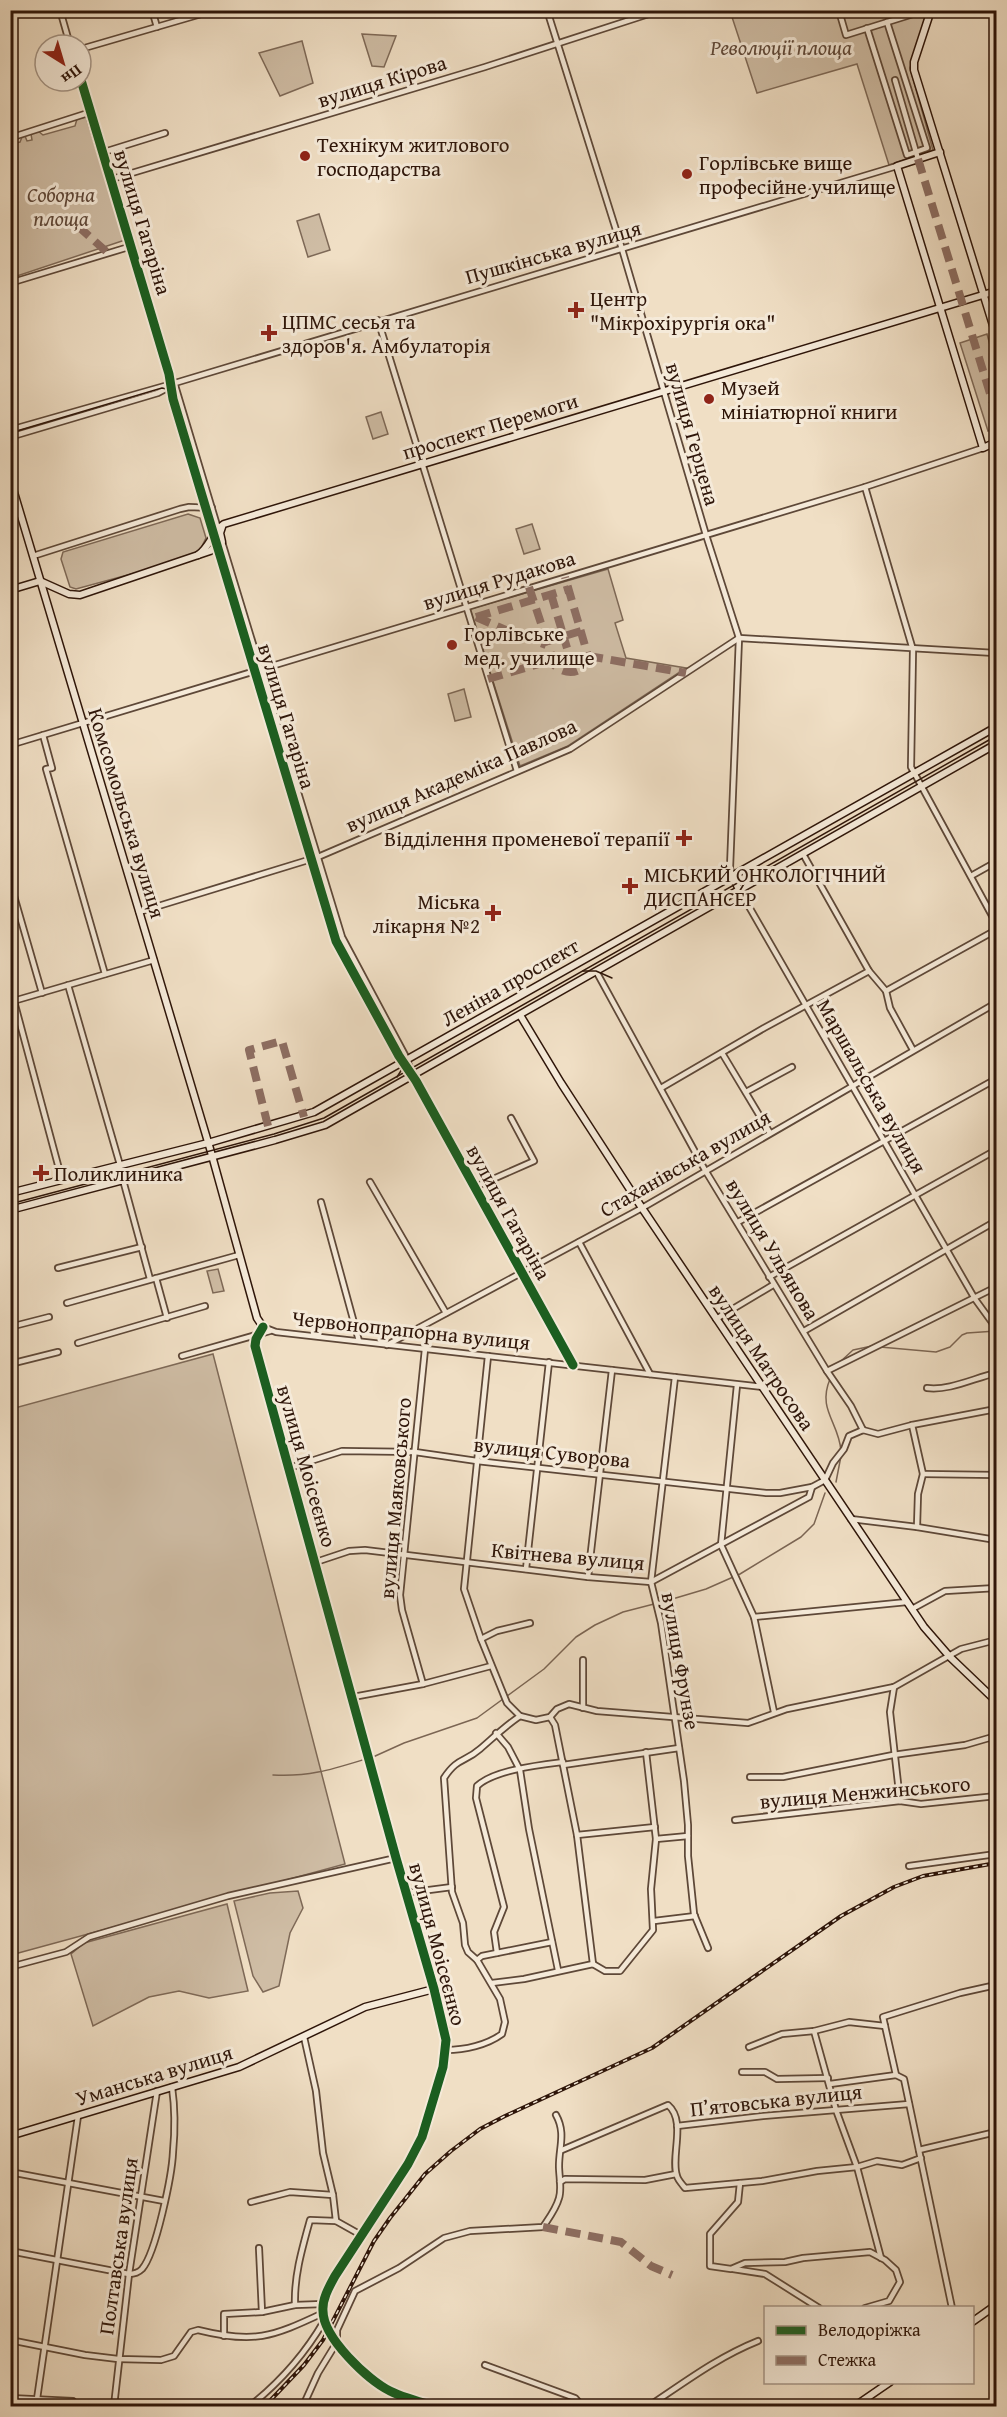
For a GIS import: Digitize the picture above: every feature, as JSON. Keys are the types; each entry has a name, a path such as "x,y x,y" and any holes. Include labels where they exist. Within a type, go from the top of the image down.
{"street":[{"path":"60,10 67,33"},
{"path":"152,10 157,27"},
{"path":"93,46 215,10"},
{"name":"вулиця Герцена","path":"547,10 622,249 706,535 739,638 730,868 732,876"},
{"name":"вулиця Кірова","path":"112,179 558,44 661,10"},
{"path":"841,10 839,11 846,35 910,15 909,10"},
{"path":"931,10 913,65 996,335"},
{"path":"867,28 907,155 917,155 927,148 887,22"},
{"path":"885,83 905,77"},
{"path":"895,80 917,155"},
{"name":"вулиця Гагаріна","path":"85,93 209,508"},
{"path":"10,138 91,112"},
{"path":"104,152 165,133"},
{"name":"Пушкінська вулиця","path":"10,430 172,385 378,320 622,249 897,165 917,155 940,152"},
{"path":"897,165 983,448"},
{"path":"10,283 132,246"},
{"name":"проспект Перемоги","path":"219,530 663,390 996,291"},
{"path":"378,320 517,771"},
{"name":"Пушкінська вулиця","path":"10,437 158,393 172,385"},
{"name":"вулиця Гагаріна","path":"172,385 173,399 209,508 219,530 220,545 255,672 336,941 573,1365"},
{"path":"158,393 169,395 173,399"},
{"name":"вулиця Рудакова","path":"10,745 865,487 996,442"},
{"name":"Комсомольська вулиця","path":"10,479 212,1156"},
{"path":"865,487 913,650 911,767 996,923"},
{"path":"33,556 180,509 209,508"},
{"path":"198,555 219,530"},
{"path":"10,590 40,580 69,594 80,595 198,555 220,545"},
{"name":"вулиця Гагаріна","path":"220,545 262,670 344,943 403,1063"},
{"path":"739,638 996,655"},
{"name":"вулиця Академіка Павлова","path":"139,912 318,857 570,749 739,638"},
{"name":"Леніна проспект","path":"10,1193 304,1117 996,727"},
{"path":"43,735 52,768 46,769 105,974"},
{"name":"Леніна проспект","path":"10,1210 316,1128 413,1076 996,744"},
{"path":"803,854 868,971 886,991 890,1008 913,1050"},
{"path":"971,876 996,862"},
{"path":"732,876 740,891"},
{"path":"10,882 42,993"},
{"name":"Маршальська вулиця","path":"740,891 975,1299 996,1328"},
{"path":"886,991 996,930"},
{"path":"62,1180 12,1002 154,960"},
{"name":"вулиця Ульянова","path":"596,971 705,1170 827,1371"},
{"path":"661,1088 868,971"},
{"path":"68,985 120,1166"},
{"name":"Стаханівська вулиця","path":"387,1345 642,1208 996,1003"},
{"name":"вулиця Матросова","path":"520,1014 561,1083 642,1208 907,1602 950,1657 996,1701"},
{"path":"722,1053 770,1133"},
{"path":"746,1092 792,1067"},
{"path":"738,1222 996,1078"},
{"path":"475,1187 534,1161 511,1118"},
{"path":"769,1277 996,1150"},
{"path":"212,1156 257,1318 263,1327 259,1334"},
{"path":"123,1180 142,1247 167,1318"},
{"path":"370,1182 446,1313"},
{"path":"321,1202 359,1341"},
{"path":"804,1331 996,1221"},
{"path":"579,1242 650,1374"},
{"path":"58,1269 142,1247"},
{"path":"67,1303 239,1255"},
{"path":"716,1319 773,1285"},
{"path":"863,1430 851,1406 827,1371 996,1287"},
{"path":"78,1343 205,1306"},
{"path":"10,1327 49,1317"},
{"name":"Червонопрапорна вулиця","path":"263,1327 270,1331"},
{"name":"Червонопрапорна вулиця","path":"182,1356 270,1331 763,1387"},
{"name":"вулиця Моісеєнко","path":"259,1334 255,1346 445,2030 446,2050 430,2117 422,2137 408,2164 334,2276 323,2304 322,2313 325,2323 337,2342 374,2381 415,2403 435,2406"},
{"path":"406,1335 402,1342 406,1347"},
{"name":"вулиця Маяковського","path":"423,1684 400,1603 425,1348"},
{"path":"10,1364 58,1352"},
{"path":"488,1356 464,1589 503,1695 507,1703 520,1716 536,1720 550,1717 562,1706 569,1704 597,1712 738,1724 758,1720 774,1712 894,1687 968,1646 996,1640"},
{"path":"526,1569 549,1362"},
{"path":"588,1577 612,1370"},
{"path":"927,1388 946,1388 969,1379 996,1373"},
{"name":"вулиця Фрунзе","path":"675,1377 651,1582 661,1623 679,1748 695,1916 708,1948"},
{"path":"737,1384 721,1545 754,1617 774,1712"},
{"path":"825,1480 833,1463 844,1449 849,1436 863,1430 878,1434 996,1409"},
{"path":"912,1425 923,1474 918,1494 917,1527"},
{"name":"вулиця Суворова","path":"290,1468 342,1451 415,1452 477,1461 775,1493 812,1487"},
{"path":"923,1474 996,1475"},
{"name":"Квітнева вулиця","path":"316,1562 357,1550 588,1577 651,1582 809,1497 812,1487 825,1480"},
{"path":"851,1519 996,1540"},
{"path":"912,1609 945,1591 996,1588"},
{"path":"754,1617 907,1602"},
{"path":"481,1639 497,1631 530,1623"},
{"path":"583,1660 583,1708"},
{"path":"353,1697 423,1684 491,1666"},
{"path":"894,1687 890,1704 893,1755 900,1801"},
{"path":"446,2050 468,2048 502,2034 506,2022 500,1999 492,1983 465,1945 463,1923 452,1887 444,1778 453,1764 478,1751 496,1733 520,1716"},
{"path":"550,1717 555,1725 577,1835 593,1964"},
{"path":"496,1733 508,1747 520,1770 529,1829 558,1971"},
{"path":"750,1777 783,1777 893,1755 964,1745 996,1736"},
{"path":"497,1953 494,1932 504,1907 476,1798 477,1786 520,1770 679,1748"},
{"path":"492,1983 524,1979 593,1964 605,1971 620,1971 653,1930 654,1921 650,1900 656,1839 646,1752"},
{"name":"вулиця Менжинського","path":"735,1820 900,1801 921,1804 996,1796"},
{"path":"577,1835 655,1827"},
{"path":"656,1839 688,1836"},
{"path":"909,1866 996,1854"},
{"path":"10,1967 66,1952 88,1937 228,1896 396,1858"},
{"path":"406,1893 452,1887"},
{"path":"654,1921 695,1916"},
{"path":"477,1960 480,1957 552,1942"},
{"path":"896,2075 884,2017 960,1993 996,1985"},
{"name":"Уманська вулиця","path":"12,2135 239,2067 364,2007 434,1989"},
{"path":"749,2047 782,2034 814,2031 849,2022 885,2026"},
{"path":"814,2031 836,2110 857,2167 881,2258"},
{"path":"304,2037 316,2091 323,2153 333,2195 336,2221"},
{"path":"742,2072 765,2072 777,2079 828,2078"},
{"path":"830,2084 896,2075 904,2079 952,2306"},
{"path":"10,2251 129,2274 135,2274 143,2268 164,2201 173,2153 172,2087"},
{"name":"Полтавська вулиця","path":"114,2406 129,2274 157,2091"},
{"name":"П’ятовська вулиця","path":"562,2150 668,2105 672,2109 677,2126 909,2104"},
{"path":"303,2406 318,2373 337,2342 337,2330 355,2291 399,2268 444,2238 470,2231 527,2226 543,2227 554,2212 560,2196 561,2125 556,2115"},
{"path":"36,2406 78,2116"},
{"path":"677,2126 676,2174 685,2188 740,2183 857,2167 877,2162 902,2165 921,2158"},
{"path":"920,2150 996,2132"},
{"path":"10,2154 12,2135"},
{"path":"10,2172 68,2181 164,2201"},
{"path":"560,2182 565,2179 645,2180 676,2174"},
{"path":"740,2183 738,2202 710,2234 710,2266 765,2274 817,2306"},
{"path":"251,2202 290,2192 333,2195"},
{"path":"295,2305 294,2286 310,2220 336,2221 361,2235"},
{"path":"259,2248 262,2312"},
{"path":"731,2268 745,2263 785,2262 803,2258 870,2252 896,2270 900,2282 889,2301 869,2306"},
{"path":"224,2336 224,2314 262,2312 295,2305 323,2304"},
{"path":"974,2321 996,2305"},
{"path":"10,2340 118,2359 169,2360 191,2332 198,2330 245,2339 287,2330 322,2313"},
{"path":"250,2406 287,2372 309,2347 325,2323"},
{"path":"650,2406 712,2363 758,2341"},
{"path":"485,2365 575,2398 582,2406"},
{"path":"855,2406 887,2384"},
{"path":"10,2398 73,2401 78,2406"},
{"path":"987,2406 996,2400"},
{"path":"404,2406 415,2403"}],"green space":[{"name":"Революції площа","path":"730,11 927,11 910,68 933,150 889,165 857,64 757,93"},
{"path":"362,34 396,36 384,67 372,66"},
{"path":"302,41 313,83 280,96 259,53"},
{"name":"Соборна площа","path":"86,117 125,240 11,278 11,144 20,142 25,136 27,141 32,140 31,134 38,131 43,135 75,126 77,119"},
{"path":"319,214 330,250 308,257 297,221"},
{"path":"987,334 996,367 996,428 988,431 960,343"},
{"path":"381,412 388,434 373,439 366,417"},
{"path":"188,514 200,518 206,538 199,552 146,570 76,589 70,587 61,559 63,552"},
{"path":"532,524 540,549 524,554 516,529"},
{"path":"608,569 623,620 615,623 626,658 686,668 568,746 520,766 470,609"},
{"path":"464,689 471,717 455,721 448,694"},
{"path":"218,1269 224,1291 213,1293 207,1271"},
{"path":"213,1354 345,1864 11,1955 11,1409"},
{"path":"298,1891 303,1908 290,1933 279,1986 263,1992 253,1976 234,1901 270,1893"},
{"path":"227,1904 248,1991 209,1998 179,1991 149,1997 93,2026 71,1954 84,1943"}],"waterway":[{"path":"880,1347 936,1352 950,1347 967,1333 996,1331"},
{"path":"840,1362 853,1350 872,1346"},
{"path":"830,1379 826,1399 827,1408 837,1432 841,1451"},
{"path":"836,1482 841,1456"},
{"path":"659,1603 706,1589 740,1574 801,1537 814,1524 825,1493"},
{"path":"373,1757 404,1743 477,1718 544,1669 576,1637 623,1612 654,1604"},
{"path":"273,1775 311,1773 369,1758"}],"tram line":[{"path":"10,433 162,388 176,394 339,937 403,1055 404,1066 397,1077"},
{"path":"10,1204 274,1134 324,1118 996,736"},
{"path":"735,899 748,877"},
{"path":"583,971 596,971 612,978"}],"railway":[{"path":"265,2406 304,2365 323,2340 374,2241 390,2218 425,2174 480,2129 652,2048 841,1916 894,1887 923,1876 996,1863"}],"marked path":[{"path":"918,159 996,413"},
{"path":"35,225 70,219 109,254"},
{"path":"529,587 555,666 565,671 575,672 583,667 588,656 565,577"},
{"path":"476,617 569,589"},
{"path":"551,594 567,648"},
{"path":"476,617 508,631"},
{"path":"545,642 581,631"},
{"path":"520,635 546,645"},
{"path":"588,656 686,673"},
{"path":"488,679 552,660"},
{"path":"268,1126 249,1050 282,1041 304,1117"},
{"path":"543,2227 621,2242 651,2266 672,2275"}],"cycle path":[{"path":"85,93 169,374 173,399 336,941 573,1365"},
{"path":"263,1327 255,1346 434,1989 446,2040 443,2067 422,2137 408,2164 335,2276 328,2289 323,2311 325,2322 338,2345 370,2378 395,2393 435,2406"}],"place":[{"name":"Технікум житлового господарства","path":"305,156"},
{"name":"Горлівське вище професійне училище","path":"687,174"},
{"name":"Центр \"Мікрохірургія ока\"","path":"576,310"},
{"name":"ЦПМС сесья та здоров'я. Амбулаторія","path":"269,333"},
{"name":"Музей мініатюрної книги","path":"709,399"},
{"name":"Горлівське мед. училище","path":"452,645"},
{"name":"Відділення променевої терапії","path":"684,838"},
{"name":"МІСЬКИЙ ОНКОЛОГІЧНИЙ ДИСПАНСЕР","path":"630,886"},
{"name":"Міська лікарня №2","path":"493,913"},
{"name":"Поликлиника","path":"41,1173"}]}
